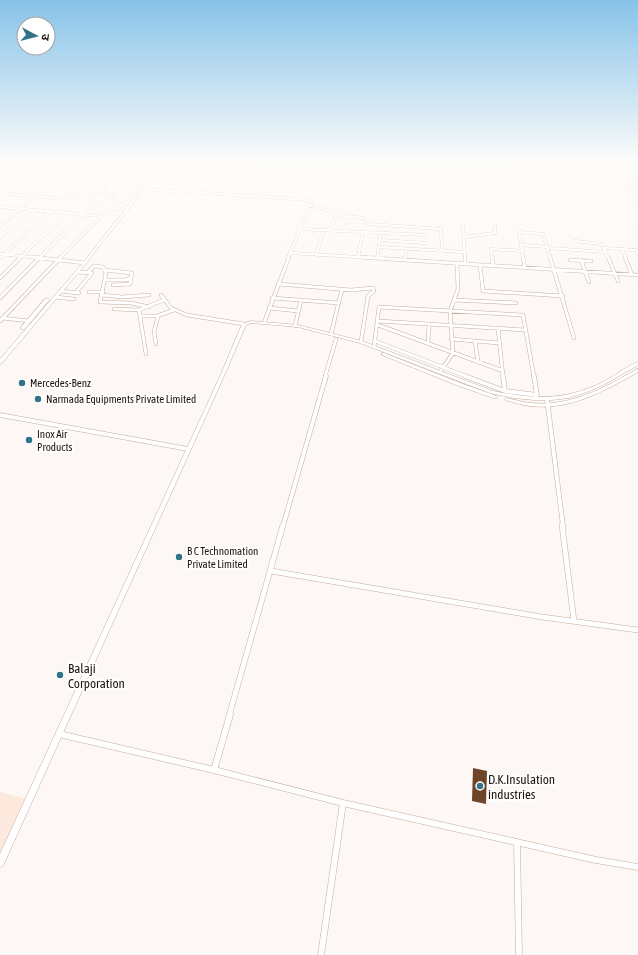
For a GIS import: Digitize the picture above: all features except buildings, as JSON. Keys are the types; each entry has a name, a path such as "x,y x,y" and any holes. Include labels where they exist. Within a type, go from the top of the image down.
{"main road":[{"path":"0,362 77,272 127,209"},
{"path":"0,358 29,321 84,263"}],"street":[{"path":"16,209 101,216"},
{"path":"0,226 20,209"},
{"path":"78,213 88,209"},
{"path":"1,319 107,210 114,214 118,209"},
{"path":"264,323 272,298 308,209"},
{"path":"321,209 345,216 363,218 368,224 441,229 442,251"},
{"path":"331,230 338,209"},
{"path":"0,242 36,210"},
{"path":"0,258 2,254 51,211"},
{"path":"0,278 67,212"},
{"path":"0,298 84,214"},
{"path":"345,216 348,218 346,231"},
{"path":"463,226 465,264"},
{"path":"464,237 495,233 495,226"},
{"path":"425,250 426,228"},
{"path":"299,229 426,235"},
{"path":"316,255 324,230"},
{"path":"358,257 363,231"},
{"path":"377,259 381,232"},
{"path":"525,268 519,232 543,234 563,296 574,338"},
{"path":"380,240 426,242"},
{"path":"575,241 601,243 618,281"},
{"path":"522,245 604,250 636,250 638,254"},
{"path":"379,248 464,252"},
{"path":"405,260 406,249"},
{"path":"493,266 491,249 522,251"},
{"path":"622,249 632,275"},
{"path":"290,253 638,275"},
{"path":"2,254 84,263"},
{"path":"570,260 591,261"},
{"path":"581,260 589,282"},
{"path":"440,372 453,353 450,311 458,289 456,264"},
{"path":"480,265 483,291 563,296"},
{"path":"88,272 93,266 102,267 105,270 115,269 132,273 130,284 112,285"},
{"path":"105,270 105,280 100,302 130,303 150,307"},
{"path":"61,291 78,292 92,273 77,272"},
{"path":"105,280 124,280 131,278"},
{"path":"278,284 342,290 370,288 374,290 368,296 361,342"},
{"path":"331,334 342,290"},
{"path":"89,292 122,297 149,295"},
{"path":"161,295 174,310 184,314 250,325 295,329 362,345 478,392 526,404 547,405 596,394 638,370"},
{"path":"55,297 74,299"},
{"path":"272,298 339,303"},
{"path":"114,309 139,310 150,307 154,303 164,300"},
{"path":"296,326 301,300"},
{"path":"455,300 516,303"},
{"path":"374,347 379,307 523,315 537,395 505,391 375,341"},
{"path":"269,308 298,311"},
{"path":"139,310 138,313 140,316 146,354"},
{"path":"140,316 158,316 174,310"},
{"path":"156,344 154,332 158,316"},
{"path":"1,319 29,321"},
{"path":"245,324 264,323 296,326 331,334 361,342 504,395 538,400 556,399 593,390 638,363"},
{"path":"378,323 451,325 525,330"},
{"path":"378,323 503,371"},
{"path":"0,863 245,324"},
{"path":"428,324 428,343"},
{"path":"498,328 505,391"},
{"path":"214,770 336,339"},
{"path":"451,340 499,343"},
{"path":"475,341 478,362"},
{"path":"632,367 638,370"},
{"path":"547,399 574,621"},
{"path":"0,415 188,449"},
{"path":"270,571 574,621 638,630"},
{"path":"59,734 214,770 343,803 517,842 638,867"},
{"path":"321,955 343,803"},
{"path":"517,842 519,955"}],"shaded area":[{"path":"0,792 27,799 0,858"}],"place":[{"name":"Mercedes-Benz","path":"22,383"},
{"name":"Narmada Equipments Private Limited","path":"38,399"},
{"name":"Inox Air Products","path":"29,440"},
{"name":"B C Technomation Private Limited","path":"179,557"},
{"name":"Balaji Corporation","path":"60,675"},
{"name":"D.K.Insulation industries","path":"480,786"}]}
